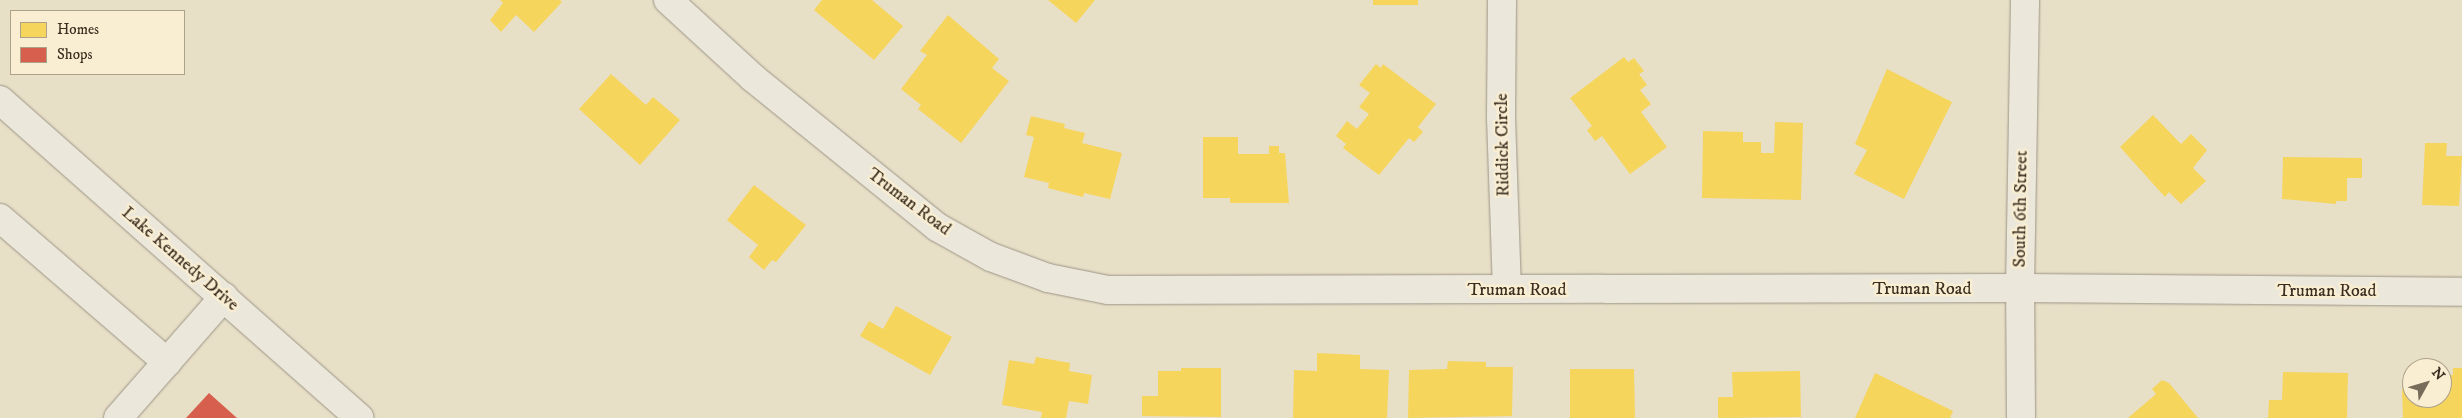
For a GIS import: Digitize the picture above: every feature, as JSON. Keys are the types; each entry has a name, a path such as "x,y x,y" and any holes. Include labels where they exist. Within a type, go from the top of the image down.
{"street":[{"name":"Truman Road","path":"668,0 753,78 937,228 990,257 1048,278 1108,290 2020,288 2462,292"},
{"name":"Riddick Circle","path":"1502,0 1502,118 1507,289"},
{"name":"South 6th Street","path":"2021,418 2020,288 2025,0"},
{"name":"Lake Kennedy Drive","path":"0,100 359,418"},
{"path":"0,218 167,362"},
{"path":"118,418 224,297"}],"building: Homes":[{"path":"500,0 560,0 562,2 534,32 516,15 501,32 490,20 503,3"},
{"path":"822,0 872,0 903,26 874,60 814,10"},
{"path":"1048,0 1095,0 1076,23"},
{"path":"1373,0 1418,0 1418,5 1373,5"},
{"path":"948,15 999,59 992,68 1009,81 961,143 918,109 921,105 901,89 927,55 920,51"},
{"path":"1624,57 1628,62 1634,58 1644,71 1639,74 1647,85 1640,90 1651,104 1641,112 1667,147 1630,174 1602,136 1595,141 1587,130 1592,126 1570,98"},
{"path":"1376,64 1381,68 1383,64 1436,104 1418,127 1423,132 1414,142 1409,138 1379,175 1343,148 1346,144 1336,136 1347,121 1357,129 1369,114 1359,107 1370,93 1359,85"},
{"path":"1887,69 1952,102 1904,199 1854,174 1867,150 1855,144"},
{"path":"611,74 646,105 653,97 680,120 640,165 579,109"},
{"path":"2153,115 2181,144 2191,134 2207,150 2193,168 2206,181 2181,204 2169,192 2165,197 2120,147"},
{"path":"1031,116 1065,124 1064,128 1085,133 1082,143 1122,153 1110,199 1084,193 1083,197 1048,188 1049,183 1024,177 1034,137 1026,135"},
{"path":"1775,122 1803,123 1801,200 1702,198 1703,131 1743,132 1743,142 1761,142 1761,153 1774,153"},
{"path":"1203,137 1238,137 1238,154 1269,154 1269,146 1279,146 1279,153 1285,153 1289,203 1230,203 1230,198 1203,198"},
{"path":"2425,143 2447,143 2446,156 2462,156 2459,206 2422,205"},
{"path":"2283,157 2362,158 2362,178 2347,178 2347,201 2336,201 2336,204 2282,199"},
{"path":"754,185 806,225 776,262 772,260 764,270 749,257 758,245 727,220"},
{"path":"896,306 952,337 930,375 860,336 869,321 883,329"},
{"path":"1317,353 1360,355 1360,369 1389,370 1387,418 1293,418 1294,370 1317,371"},
{"path":"1036,357 1070,363 1069,371 1092,375 1088,404 1069,401 1066,418 1041,418 1042,412 1002,405 1009,360 1034,364"},
{"path":"1448,361 1486,362 1486,367 1513,367 1512,416 1408,418 1409,370 1447,369"},
{"path":"1181,368 1221,368 1221,417 1142,416 1142,396 1158,396 1158,371 1181,371"},
{"path":"2453,368 2462,368 2462,418 2403,418 2403,408 2452,408"},
{"path":"1570,369 1634,369 1635,418 1570,418"},
{"path":"1800,371 1801,417 1718,418 1718,397 1733,397 1732,372"},
{"path":"2283,372 2348,373 2347,418 2268,418 2269,400 2282,400"},
{"path":"1875,373 1953,411 1950,418 1855,418"},
{"path":"2162,380 2169,383 2198,418 2128,418 2156,394 2152,389"}],"building: Shops":[{"path":"209,393 237,418 186,418"}]}
